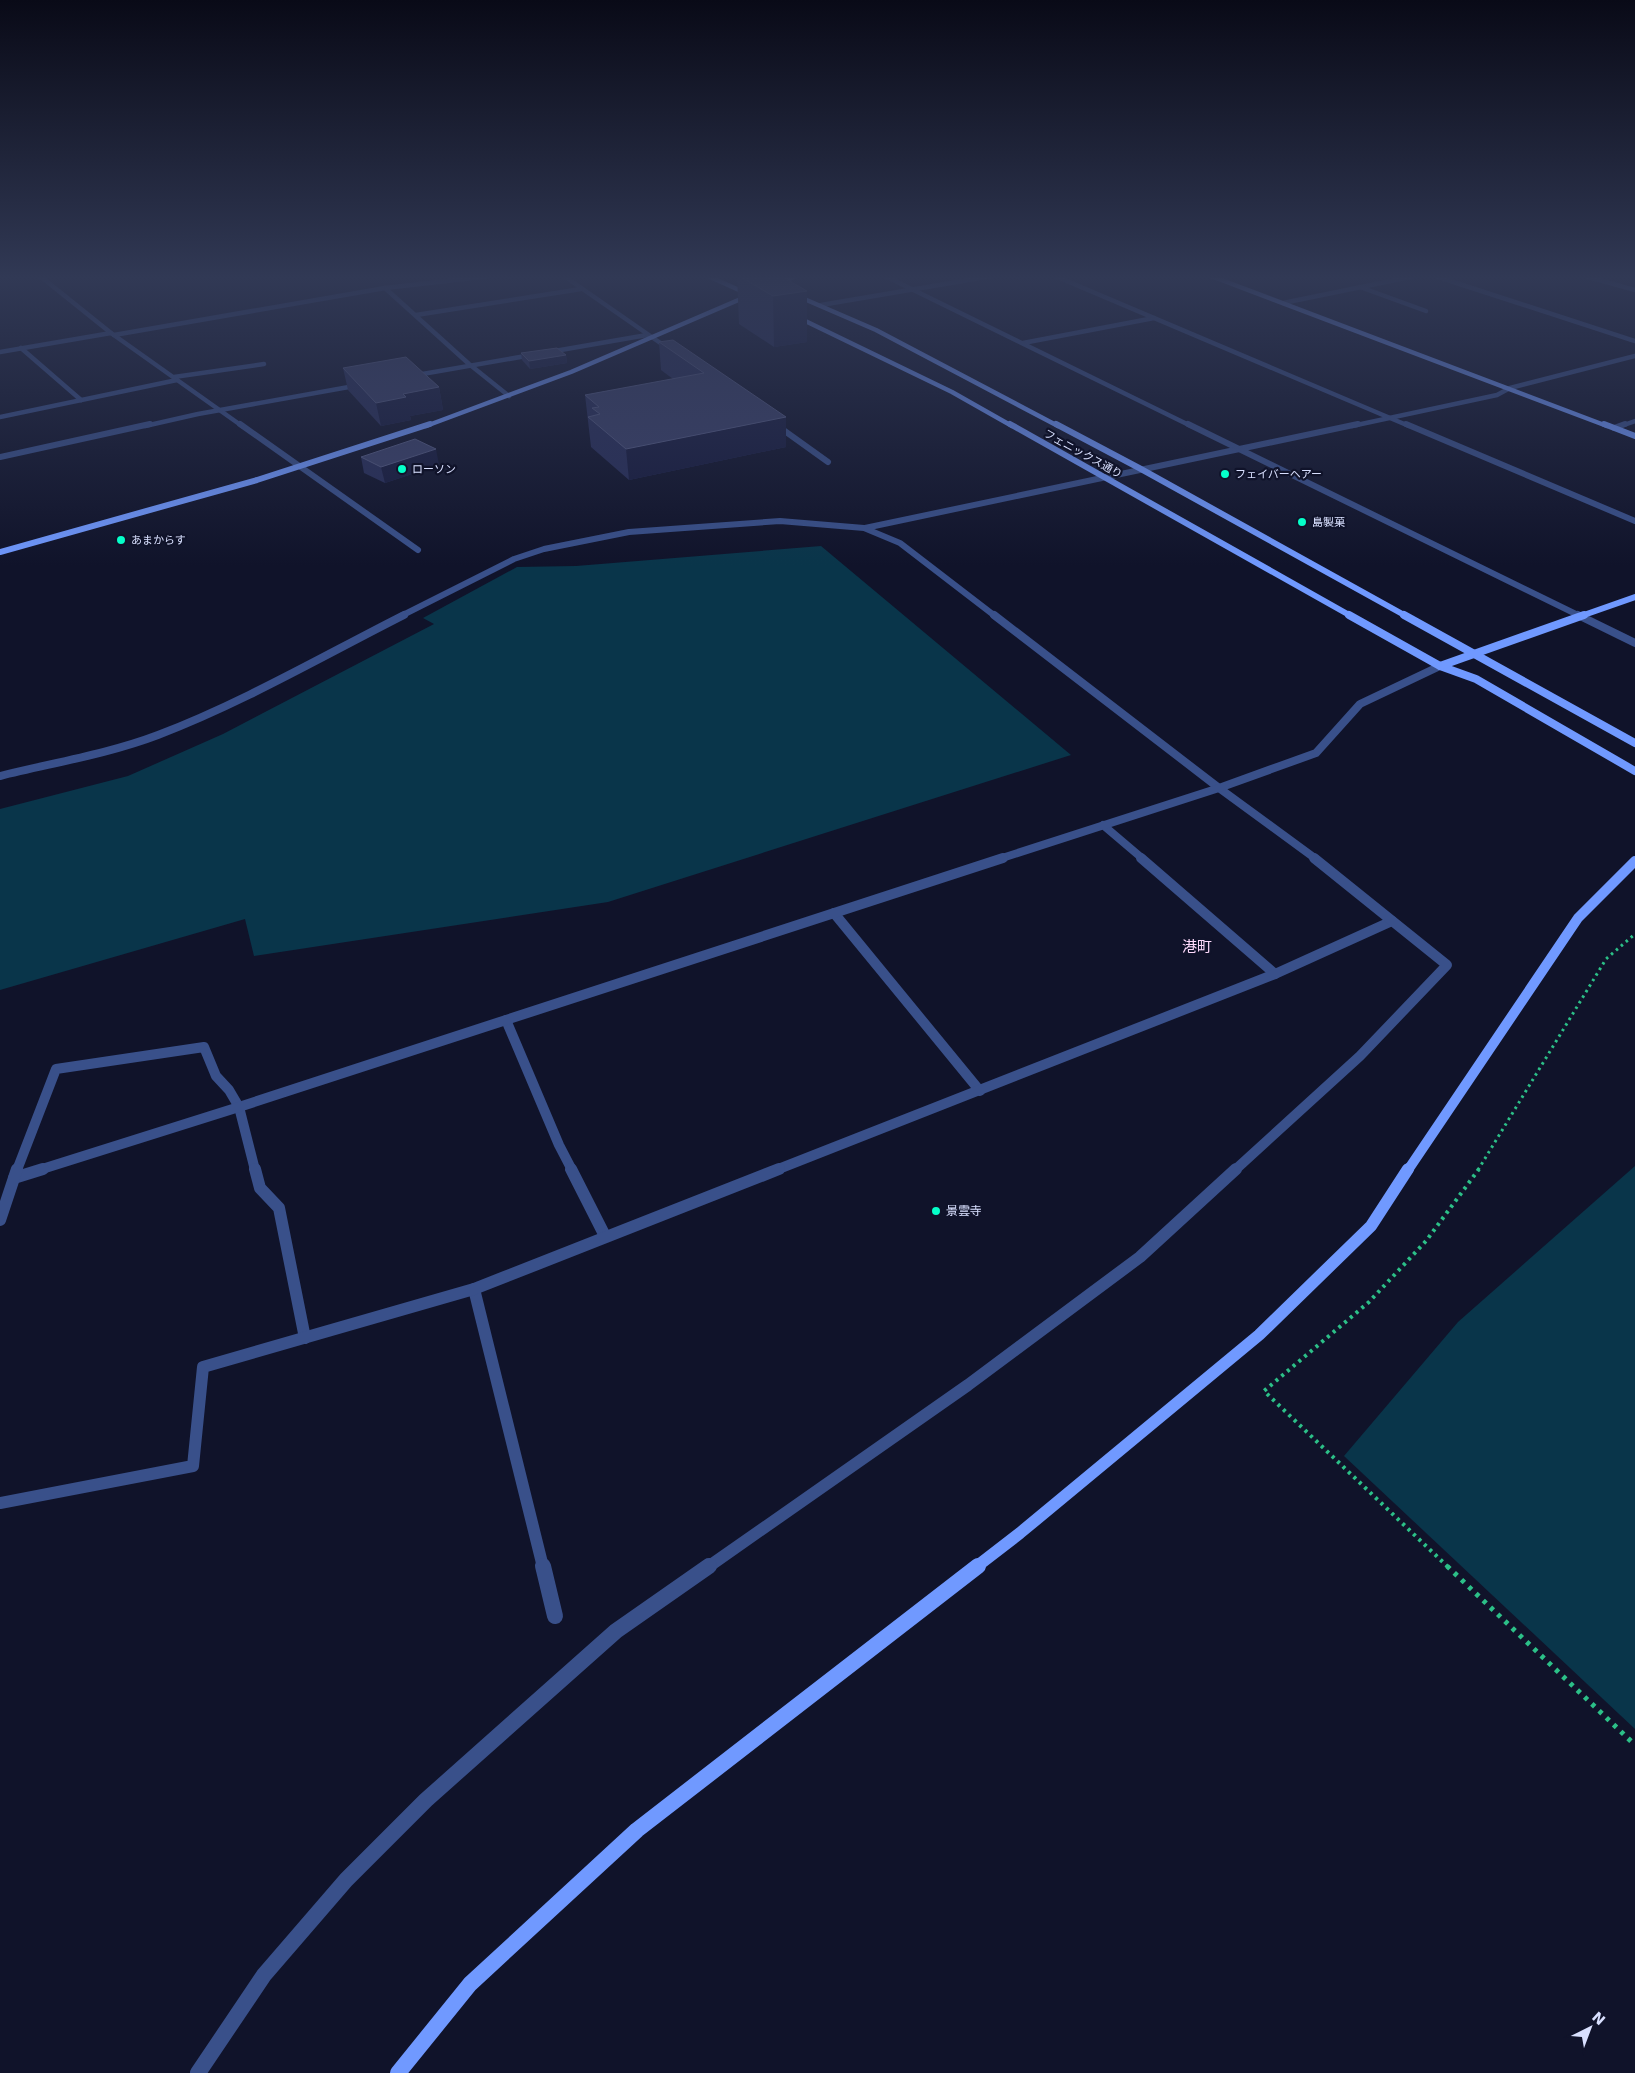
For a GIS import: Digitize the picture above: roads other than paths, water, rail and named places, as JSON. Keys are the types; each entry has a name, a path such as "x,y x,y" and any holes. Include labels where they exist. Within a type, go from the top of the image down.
{"street":[{"path":"50,373 81,400"},
{"path":"168,373 418,550"},
{"path":"0,417 176,378 209,373"},
{"path":"404,377 428,373"},
{"path":"481,373 509,396"},
{"path":"0,552 105,524 301,466 509,396 564,373"},
{"name":"フェニックス通り","path":"913,373 952,392 1440,666 1476,679 1635,771"},
{"name":"フェニックス通り","path":"960,373 1141,469 1635,743"},
{"path":"1082,373 1635,643"},
{"path":"1283,373 1635,521"},
{"path":"1469,373 1635,436"},
{"path":"0,776 117,748 156,736 201,718 514,559 544,549 629,532 715,525 780,521 864,528 1497,395 1510,388 1570,373"},
{"path":"0,457 220,410 365,384"},
{"path":"1614,428 1635,421"},
{"path":"772,422 828,462"},
{"path":"198,2073 264,1975 346,1880 426,1800 616,1631 968,1385 1140,1257 1360,1056 1447,965 1319,862 1219,788 900,543 864,528"},
{"path":"14,1178 239,1107 1219,788 1316,753 1360,704 1440,666 1635,597"},
{"path":"1103,825 1274,974"},
{"path":"398,2073 470,1984 637,1830 1020,1533 1259,1335 1371,1226 1462,1086 1578,918 1635,861"},
{"path":"834,913 980,1091"},
{"path":"0,1503 193,1466 203,1367 474,1289 1274,974 1392,921"},
{"path":"506,1020 559,1145 605,1236"},
{"path":"0,1220 56,1069 204,1046 216,1076 229,1090 239,1107 260,1188 279,1208 305,1338"},
{"path":"474,1289 555,1616"}],"water":[{"path":"821,546 1071,755 608,902 254,956 245,919 0,990 0,809 128,776 223,734 434,624 423,618 517,567 576,566"},
{"path":"1635,1166 1635,1729 1344,1456 1458,1322"}],"place":[{"name":"ローソン","path":"402,469"},
{"name":"フェイバーヘアー","path":"1225,474"},
{"name":"島製菓","path":"1302,522"},
{"name":"あまからす","path":"121,540"},
{"name":"景雲寺","path":"936,1211"}],"district":[{"name":"港町","path":"1197,947"}]}
